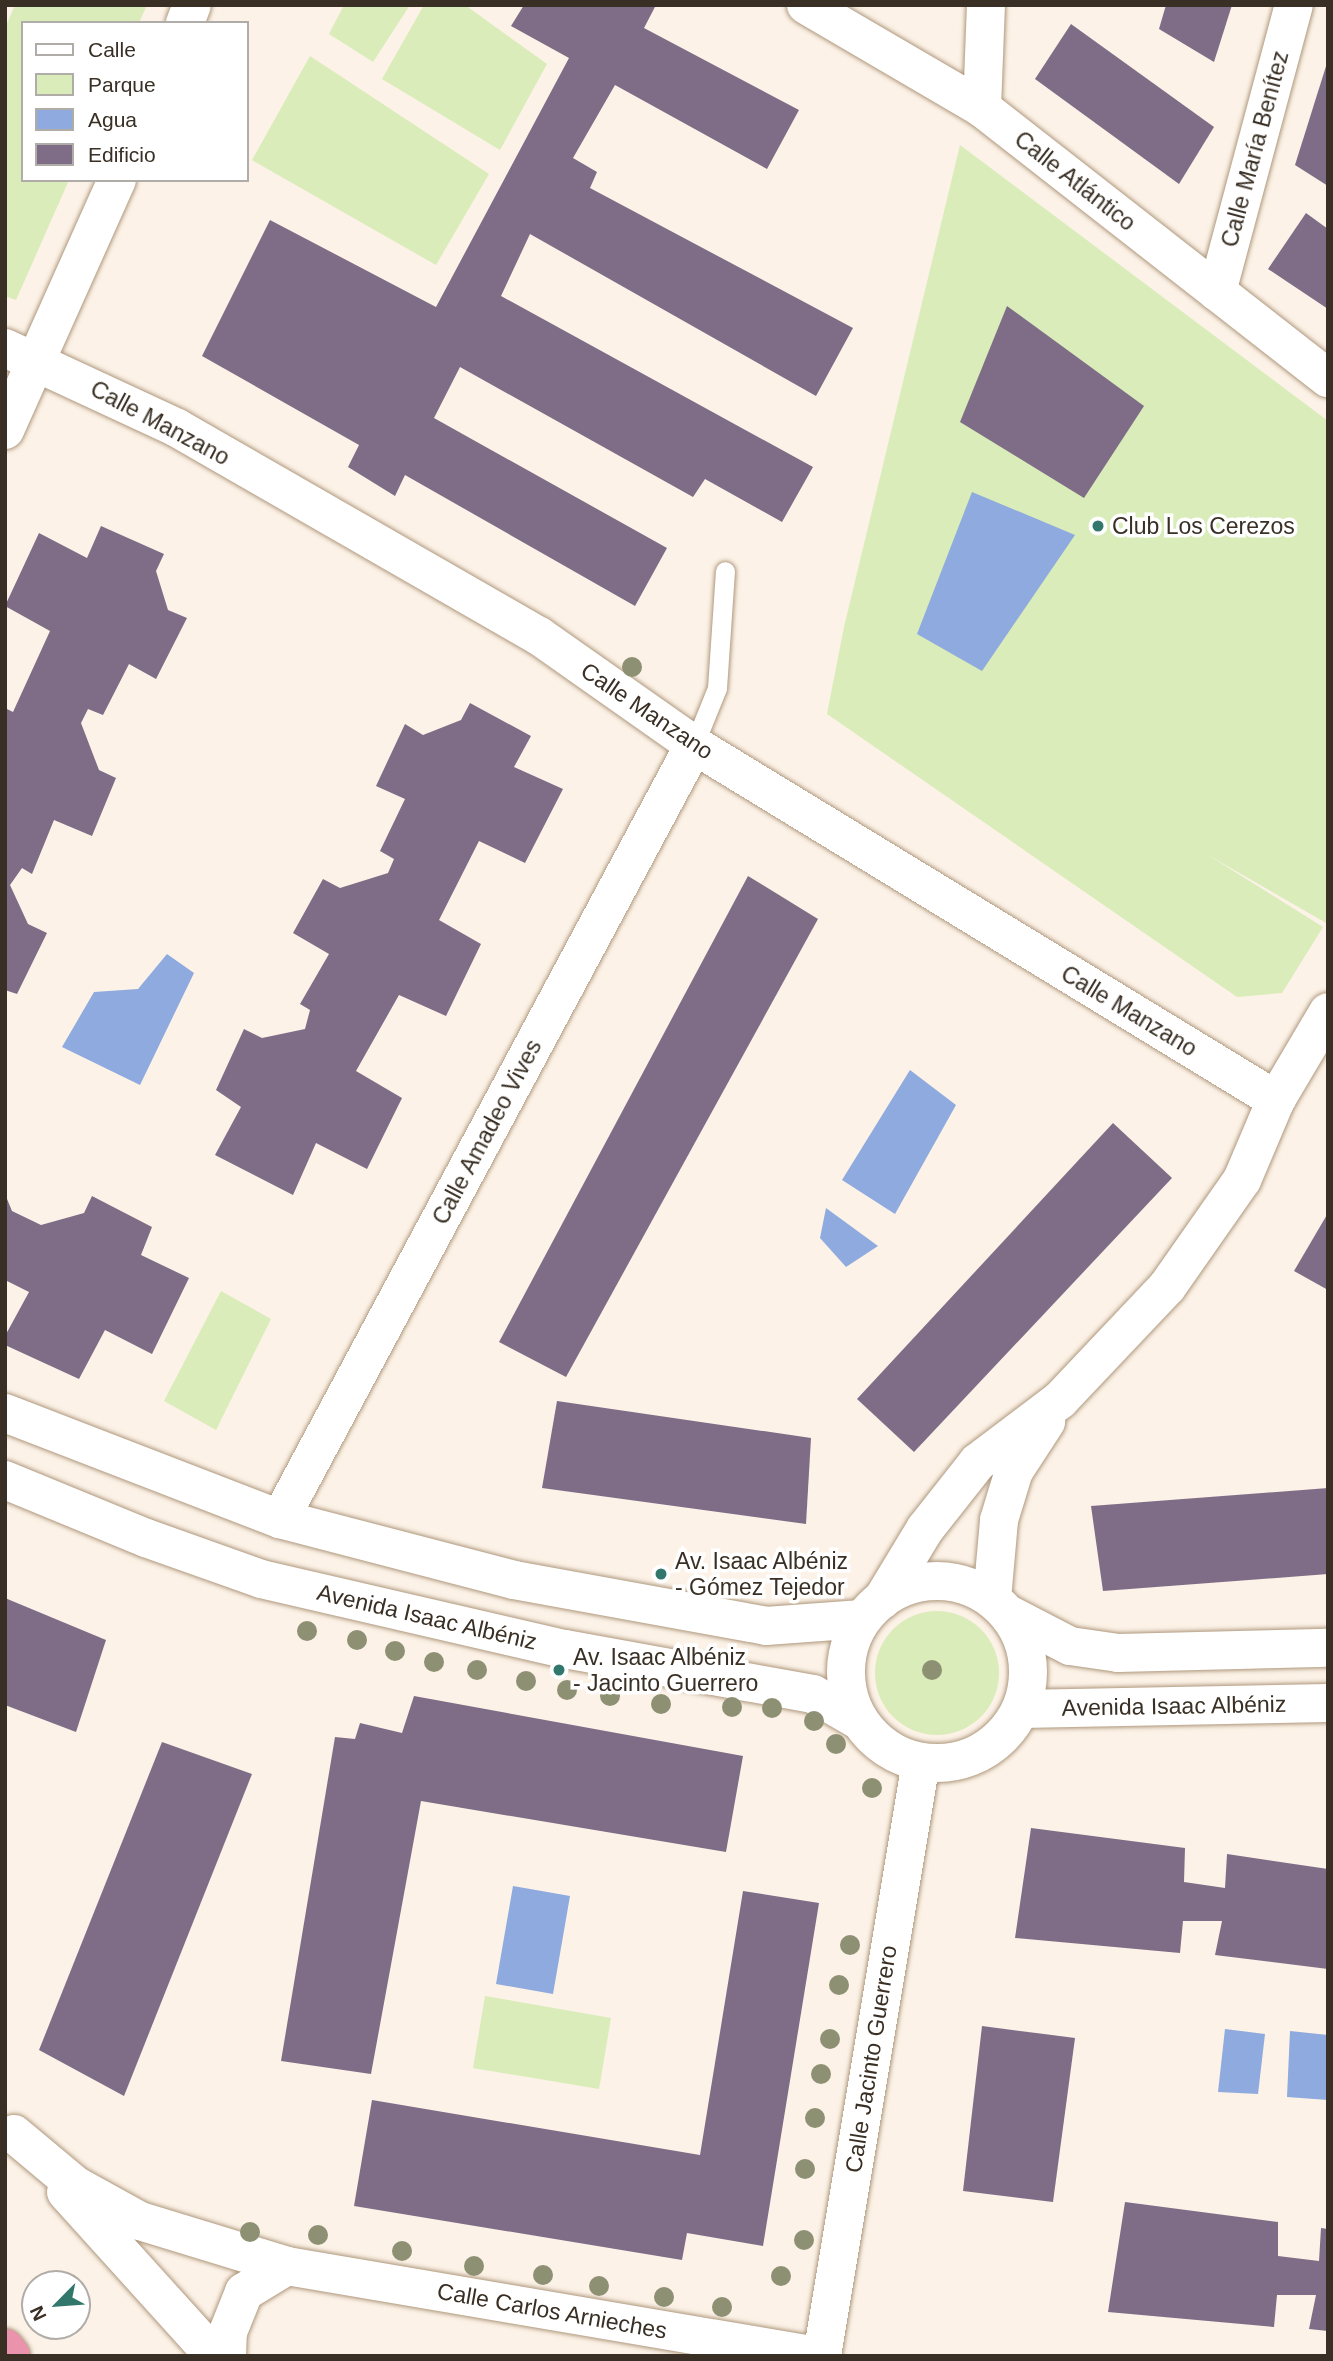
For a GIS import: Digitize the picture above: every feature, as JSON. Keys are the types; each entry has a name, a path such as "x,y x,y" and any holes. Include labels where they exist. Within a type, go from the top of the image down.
{"highway":[{"path":"5,2348 11,2356"}],"street":[{"name":"Calle Atlántico","path":"806,5 982,108 1328,378"},
{"path":"982,108 986,5"},
{"name":"Calle María Benítez","path":"1217,292 1294,5"},
{"path":"5,430 22,354 116,182"},
{"name":"Calle Manzano","path":"22,354 177,428 539,636 694,745 1276,1100"},
{"name":"Calle Amadeo Vives","path":"280,1519 694,745"},
{"path":"1060,1400 1014,1471 999,1520 1000,1606 1027,1660 1028,1685 1021,1709 1005,1735 980,1753 951,1763 921,1762 896,1754 858,1720 848,1695 845,1669 850,1643 925,1529 978,1462 1060,1400 1167,1287 1242,1180 1276,1100 1328,1012"},
{"path":"5,1413 280,1519 514,1580 660,1608 766,1626 872,1609 908,1586 937,1581 966,1586 1070,1646 1118,1653 1328,1647"},
{"name":"Avenida Isaac Albéniz","path":"5,1479 146,1538 261,1579 565,1649 813,1694 858,1720"},
{"name":"Avenida Isaac Albéniz","path":"1021,1709 1328,1703"},
{"name":"Calle Jacinto Guerrero","path":"820,2356 921,1762"},
{"path":"10,2130 214,2356"},
{"name":"Calle Carlos Arnieches","path":"10,2130 75,2185 140,2221 287,2266 820,2356"},
{"path":"227,2356 228,2332 244,2292 287,2266"}],"lane":[{"path":"694,745 717,688 725,571"}],"green space":[{"path":"15,5 147,5 140,21 21,21 21,182 68,182 16,300 5,296 5,28"},
{"path":"344,5 410,5 373,62 329,34"},
{"path":"424,5 465,5 547,64 500,150 382,79"},
{"path":"310,56 489,174 436,265 252,160"},
{"name":"Club Los Cerezos","path":"960,145 1328,421 1328,924 1208,855 1323,927 1282,993 1237,997 827,714 844,627"},
{"path":"221,1291 271,1319 216,1430 164,1401"},
{"path":"937,1611 961,1615 981,1629 995,1649 999,1673 995,1697 981,1717 961,1731 937,1735 913,1731 893,1717 879,1697 875,1673 879,1649 893,1629 913,1615"},
{"path":"485,1996 611,2018 599,2089 473,2068"}],"water":[{"path":"972,492 1075,535 982,671 917,634"},
{"path":"167,954 194,973 140,1085 62,1047 94,992 138,989"},
{"path":"910,1070 956,1105 895,1214 842,1180"},
{"path":"826,1208 878,1246 846,1267 820,1238"},
{"path":"513,1886 570,1896 553,1994 496,1984"},
{"path":"1225,2029 1265,2034 1258,2094 1218,2092"},
{"path":"1290,2031 1328,2035 1328,2100 1287,2097"}],"building":[{"path":"524,5 656,5 644,28 799,110 767,169 615,85 573,158 597,172 590,188 853,328 816,396 530,234 501,296 813,467 782,522 705,479 693,497 460,367 434,418 667,548 635,606 405,475 395,496 348,467 359,445 202,356 270,220 436,307 569,58 511,26"},
{"path":"1166,5 1232,5 1214,62 1159,29"},
{"path":"1071,24 1214,127 1179,184 1035,79"},
{"path":"1328,63 1328,186 1295,165"},
{"path":"1306,213 1328,229 1328,309 1268,269"},
{"path":"1007,306 1144,406 1084,498 960,422"},
{"path":"101,526 164,554 156,571 168,610 187,618 156,679 129,664 103,715 88,709 81,723 99,770 116,778 92,836 54,820 32,874 22,868 10,885 28,924 47,933 17,994 5,990 5,708 13,712 50,631 5,606 39,533 87,558"},
{"path":"470,703 531,736 514,767 563,789 525,863 479,841 439,920 481,944 446,1016 399,995 356,1071 402,1098 367,1169 316,1143 293,1195 215,1155 241,1107 216,1090 244,1029 262,1038 305,1029 310,1010 300,1004 329,954 293,933 323,879 340,888 388,873 394,859 380,851 405,799 376,786 405,724 423,735 461,720"},
{"path":"748,876 818,919 566,1377 499,1342"},
{"path":"1113,1123 1172,1178 914,1452 857,1399"},
{"path":"5,1194 12,1211 41,1225 84,1213 92,1196 152,1227 141,1255 189,1278 152,1354 105,1330 79,1379 5,1345 5,1336 29,1292 5,1280"},
{"path":"1328,1213 1328,1290 1294,1271"},
{"path":"557,1401 811,1438 806,1524 542,1488"},
{"path":"1328,1488 1328,1574 1103,1591 1091,1506"},
{"path":"5,1598 106,1640 76,1732 5,1705"},
{"path":"414,1696 743,1756 726,1852 421,1801 371,2074 281,2061 335,1737 355,1739 360,1723 402,1733"},
{"path":"162,1742 252,1774 124,2096 39,2050"},
{"path":"1031,1828 1185,1848 1184,1882 1225,1888 1227,1854 1328,1869 1328,1969 1215,1955 1222,1921 1183,1921 1180,1953 1015,1938"},
{"path":"743,1891 819,1903 763,2246 687,2233 682,2260 354,2206 372,2100 700,2155"},
{"path":"982,2026 1075,2038 1053,2202 963,2191"},
{"path":"1125,2202 1278,2222 1278,2256 1319,2261 1321,2228 1328,2229 1328,2331 1309,2329 1316,2295 1277,2295 1274,2327 1108,2312"}],"place":[{"name":"Club Los Cerezos","path":"1098,526"},
{"name":"Av. Isaac Albéniz - Gómez Tejedor","path":"661,1574"},
{"name":"Av. Isaac Albéniz - Jacinto Guerrero","path":"559,1670"}]}
